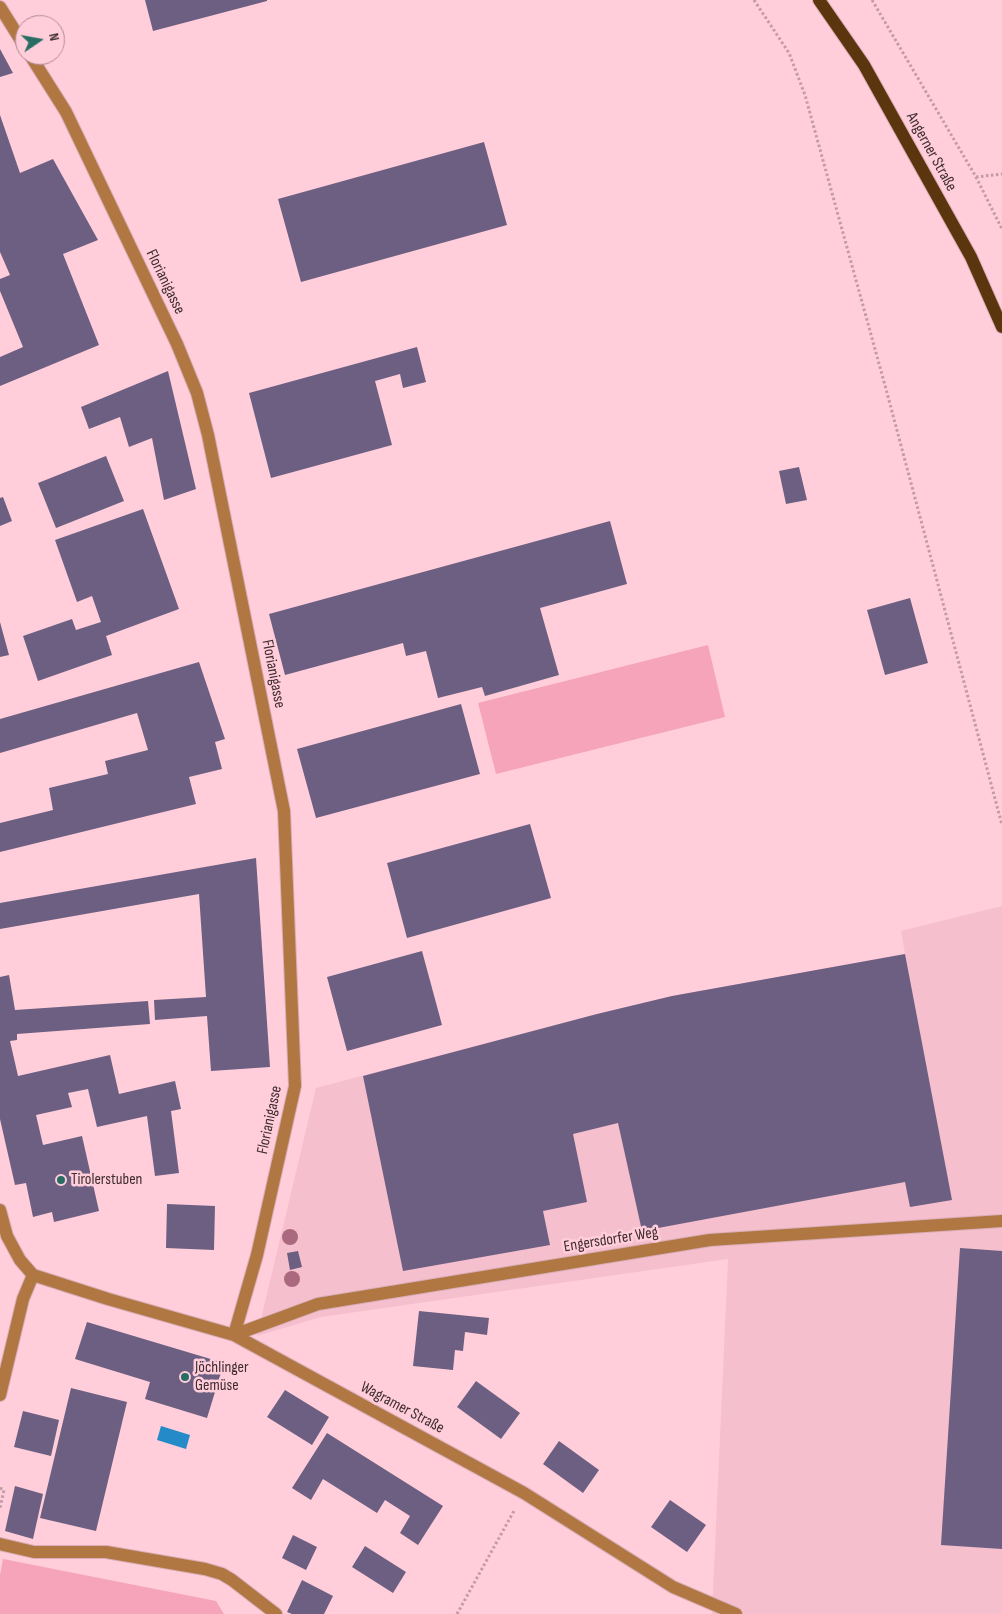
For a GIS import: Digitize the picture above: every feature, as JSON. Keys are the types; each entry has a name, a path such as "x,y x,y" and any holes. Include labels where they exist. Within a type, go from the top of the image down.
{"main road":[{"name":"Angerner Straße","path":"819,0 864,65 971,257 1002,327"}],"street":[{"path":"0,7 15,31"},
{"name":"Florianigasse","path":"36,65 66,112 177,344 197,393 208,435 284,811 295,1086 257,1255 234,1335"},
{"path":"0,1210 7,1236 20,1260 34,1275 23,1299 0,1395"},
{"name":"Engersdorfer Weg","path":"234,1335 318,1304 710,1240 1002,1221"},
{"name":"Wagramer Straße","path":"34,1275 108,1299 234,1335 524,1493 673,1587 736,1614"},
{"path":"0,1544 34,1552 106,1552 205,1569 222,1574 232,1580 276,1614"}],"path":[{"path":"754,0 789,53 805,95 1002,825"},
{"path":"872,0 976,177 1002,230"},
{"path":"976,177 1002,174"},
{"path":"0,1488 4,1490 0,1508"},
{"path":"457,1614 524,1493"}],"shaded area":[{"path":"708,645 725,717 496,774 478,703"},
{"path":"1002,906 1002,1614 712,1614 728,1259 321,1317 257,1336 316,1088 672,996 905,954 901,931"},
{"path":"3,1559 216,1601 224,1614 0,1614 0,1575"}],"water":[{"path":"161,1426 190,1435 186,1449 157,1440"}],"building":[{"path":"145,0 267,0 267,1 153,31"},
{"path":"0,49 13,73 0,77"},
{"path":"0,115 20,173 53,159 98,240 63,254 99,345 0,386 0,357 23,347 0,291 0,279 10,275 0,252"},
{"path":"484,142 507,225 301,282 278,199"},
{"path":"417,347 426,382 403,388 400,374 375,381 392,445 271,478 249,393"},
{"path":"168,371 196,489 164,500 152,438 129,447 120,417 89,429 81,407"},
{"path":"106,456 124,501 56,528 38,483"},
{"path":"799,467 807,500 786,504 779,471"},
{"path":"3,497 12,521 0,526 0,498"},
{"path":"143,509 179,609 106,636 112,655 38,681 23,636 72,619 76,630 101,622 92,596 77,602 55,540"},
{"path":"610,521 627,584 540,608 559,675 485,696 482,687 438,698 426,651 406,656 403,643 285,675 269,614"},
{"path":"910,598 928,663 885,675 867,610"},
{"path":"0,622 9,655 0,657"},
{"path":"199,662 225,739 215,742 222,769 189,777 196,804 0,852 0,823 53,810 49,788 108,774 105,761 148,750 137,713 0,753 0,719"},
{"path":"461,704 480,774 316,818 297,749"},
{"path":"530,824 551,898 407,938 387,863"},
{"path":"256,858 270,1067 211,1071 207,1016 155,1020 154,1000 206,997 199,894 0,929 0,903"},
{"path":"422,951 442,1025 347,1051 327,977"},
{"path":"905,954 952,1200 910,1207 905,1182 642,1231 618,1123 573,1134 587,1202 543,1211 550,1245 403,1271 363,1076 672,996"},
{"path":"9,975 15,1010 148,1001 150,1024 17,1034 17,1040 10,1041 18,1076 110,1055 119,1094 175,1081 181,1109 171,1111 179,1173 155,1176 147,1116 97,1127 88,1089 68,1093 72,1107 36,1115 43,1145 82,1136 99,1211 54,1222 52,1212 33,1217 26,1183 15,1185 0,1119 0,977"},
{"path":"167,1204 215,1206 214,1250 166,1248"},
{"path":"960,1248 1002,1251 1002,1549 941,1545"},
{"path":"298,1251 302,1267 290,1270 287,1253"},
{"path":"419,1311 489,1318 487,1335 465,1332 463,1351 455,1350 453,1370 413,1366"},
{"path":"87,1322 224,1363 207,1418 145,1399 150,1382 75,1359"},
{"path":"476,1381 520,1413 501,1439 457,1407"},
{"path":"71,1388 127,1402 96,1531 40,1518"},
{"path":"285,1390 329,1417 312,1445 267,1417"},
{"path":"23,1411 59,1420 51,1456 14,1447"},
{"path":"327,1433 443,1506 418,1545 400,1533 410,1516 385,1500 377,1513 323,1479 311,1500 292,1488"},
{"path":"559,1441 599,1470 583,1493 543,1464"},
{"path":"15,1486 43,1494 33,1539 5,1531"},
{"path":"670,1500 706,1525 687,1552 651,1527"},
{"path":"293,1535 317,1547 306,1570 282,1558"},
{"path":"365,1546 406,1572 393,1593 352,1567"},
{"path":"302,1580 333,1596 324,1614 292,1614 287,1612"}],"place":[{"name":"Tirolerstuben","path":"61,1180"},
{"name":"Jöchlinger Gemüse","path":"185,1377"}]}
